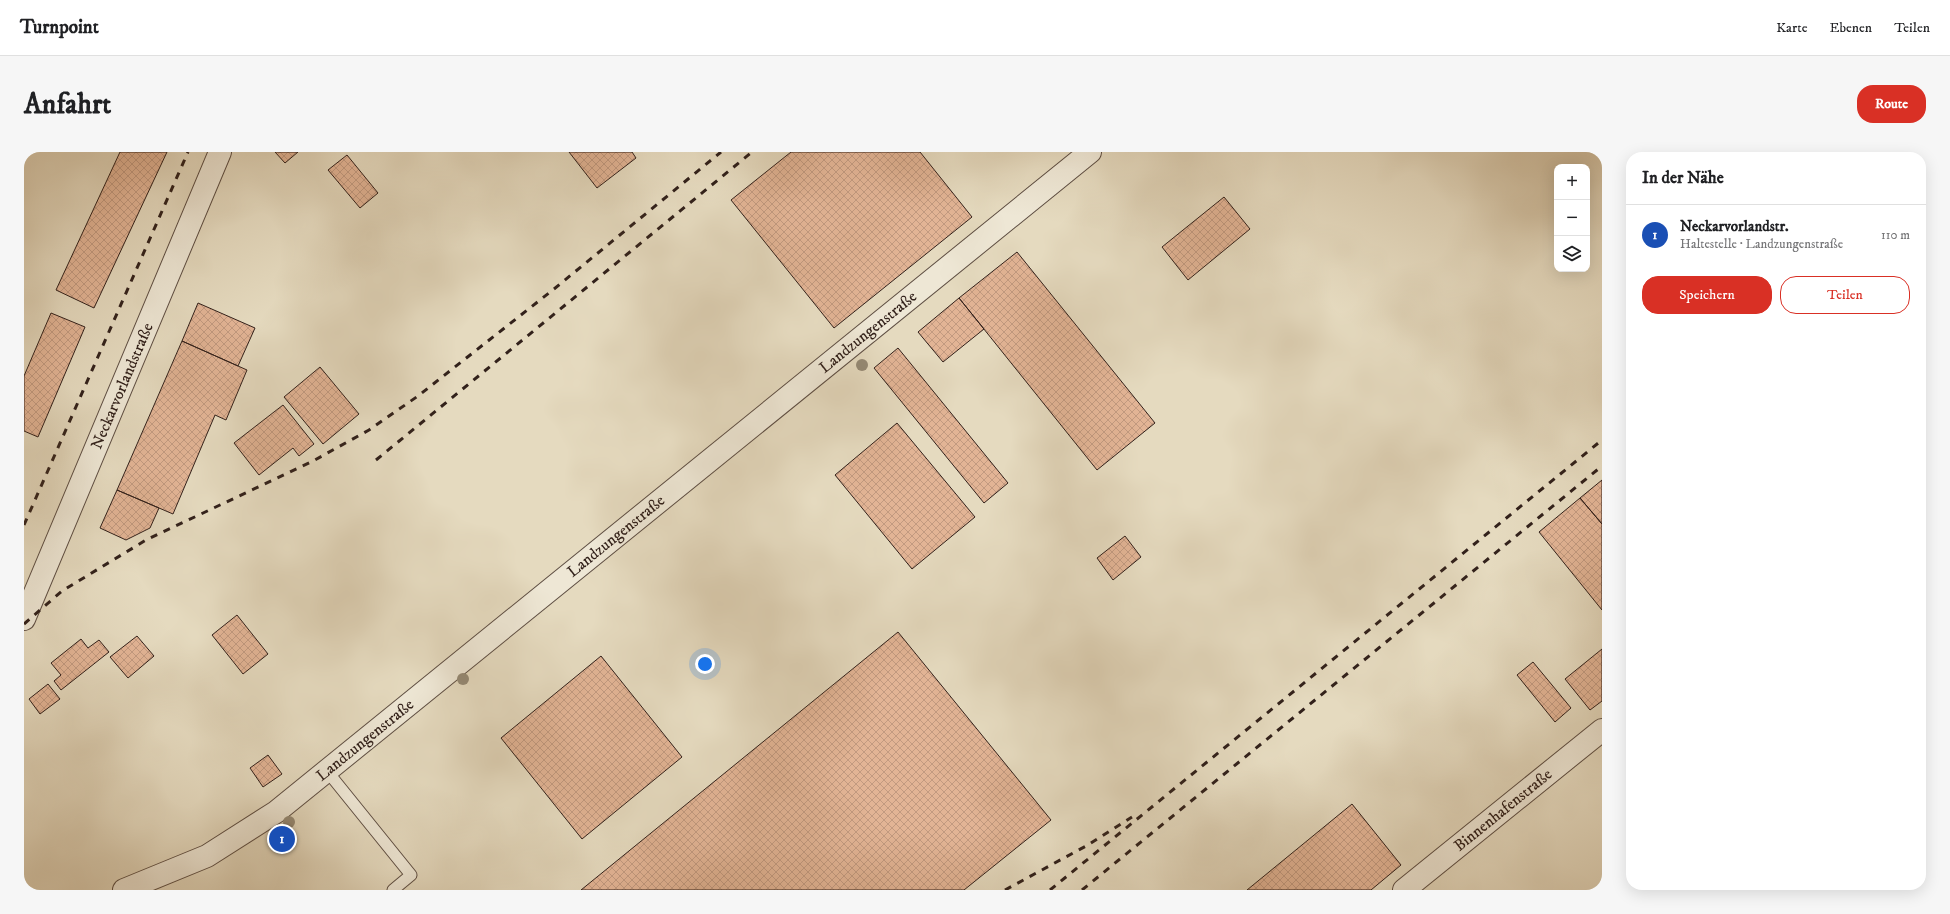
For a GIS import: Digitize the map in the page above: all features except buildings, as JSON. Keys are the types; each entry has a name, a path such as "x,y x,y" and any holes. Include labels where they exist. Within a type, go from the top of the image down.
{"street":[{"name":"Neckarvorlandstraße","path":"24,619 220,152"},
{"name":"Landzungenstraße","path":"124,890 207,856 276,812 1090,152"},
{"name":"Binnenhafenstraße","path":"1404,890 1602,730"}],"lane":[{"path":"327,771 411,876 393,890"}],"railway":[{"path":"24,525 188,152"},
{"path":"24,624 62,591 146,540 313,461 369,430 418,396 554,289 721,152"},
{"path":"376,460 752,152"},
{"path":"1050,890 1602,440"},
{"path":"1082,890 1602,466"},
{"path":"1005,890 1086,846 1132,817"}],"place":[{"name":"Neckarvorlandstr.","path":"282,839"}]}
